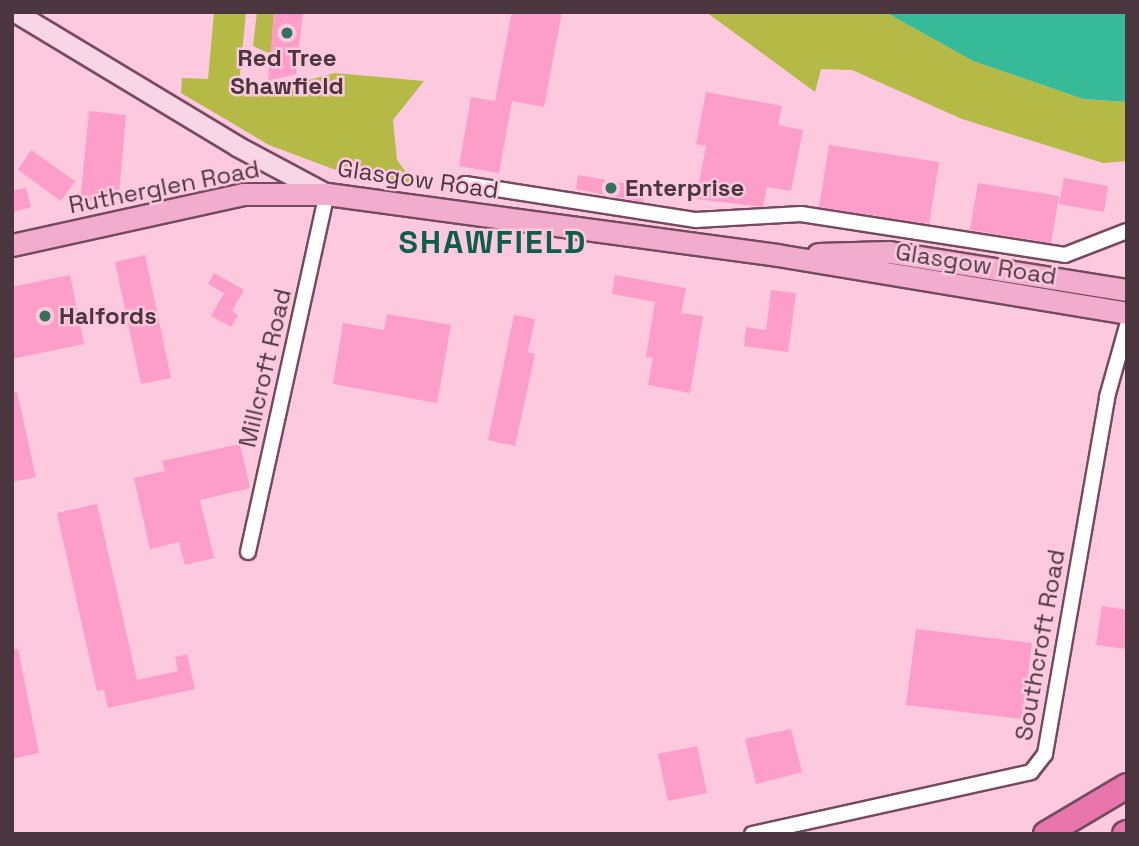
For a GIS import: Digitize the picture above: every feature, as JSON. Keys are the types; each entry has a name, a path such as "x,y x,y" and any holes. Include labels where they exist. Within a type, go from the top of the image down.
{"highway":[{"path":"1046,834 1127,786"}],"main road":[{"name":"Rutherglen Road","path":"12,245 243,194 327,194"},
{"name":"Glasgow Road","path":"327,194 777,255 1127,313"},
{"name":"Glasgow Road","path":"777,255 889,252 1127,290"}],"street":[{"name":"Glasgow Road","path":"15,12 237,146 327,194"},
{"name":"Glasgow Road","path":"465,184 696,220 801,214 918,236 1065,255 1127,231"},
{"name":"Millcroft Road","path":"248,552 327,194"},
{"name":"Southcroft Road","path":"752,834 1031,772 1045,754 1107,397 1127,326"}],"shaded area":[{"path":"214,12 246,12 239,84 278,88 335,73 424,81 393,120 397,160 416,186 333,169 269,145 181,93 182,78 208,79"},
{"path":"257,12 274,12 271,54 253,46"},
{"path":"706,12 885,12 973,61 1083,99 1127,102 1127,161 1103,163 962,119 852,70 821,69 815,92"},
{"path":"885,12 1127,12 1127,102 1083,99 973,61"}],"building":[{"name":"Red Tree Shawfield","path":"274,12 303,12 296,74 268,81"},
{"path":"512,12 562,12 544,107 512,101 499,173 459,166 471,97 495,101"},
{"path":"706,92 782,106 778,125 803,130 791,191 767,187 763,207 696,199 706,146 696,144"},
{"path":"89,111 126,115 119,193 80,204"},
{"path":"829,145 939,162 929,224 819,207"},
{"path":"31,150 75,181 61,201 18,170"},
{"name":"Enterprise","path":"578,175 646,187 643,202 576,189"},
{"path":"1064,178 1108,186 1104,212 1059,204"},
{"path":"978,183 1059,196 1051,243 970,230"},
{"path":"26,188 31,207 12,212 12,191"},
{"path":"145,255 171,378 141,384 115,262"},
{"path":"214,273 244,290 232,311 238,315 231,327 211,316 224,293 208,284"},
{"name":"Halfords","path":"70,275 84,344 12,359 12,287"},
{"path":"615,275 686,288 681,313 703,316 690,393 648,385 653,358 646,357 655,302 612,294"},
{"path":"771,290 796,293 788,352 744,346 746,327 766,330"},
{"path":"387,314 451,325 437,403 333,384 343,323 384,330"},
{"path":"514,315 535,319 528,352 535,354 515,446 488,440"},
{"path":"12,392 17,392 36,477 12,482"},
{"path":"240,444 250,488 200,500 214,558 185,565 179,542 150,549 134,478 165,471 162,461"},
{"path":"97,504 137,680 178,671 175,657 187,654 195,689 108,708 104,690 97,691 57,513"},
{"path":"1102,606 1127,610 1127,649 1096,645"},
{"path":"916,629 1032,643 1022,719 906,705"},
{"path":"18,649 39,753 12,759 12,650"},
{"path":"791,729 802,772 756,784 745,739"},
{"path":"697,746 707,793 668,801 658,754"}],"place":[{"name":"Red Tree Shawfield","path":"287,33"},
{"name":"Enterprise","path":"611,188"},
{"name":"Halfords","path":"45,316"}],"district":[{"name":"SHAWFIELD","path":"493,242"}]}
